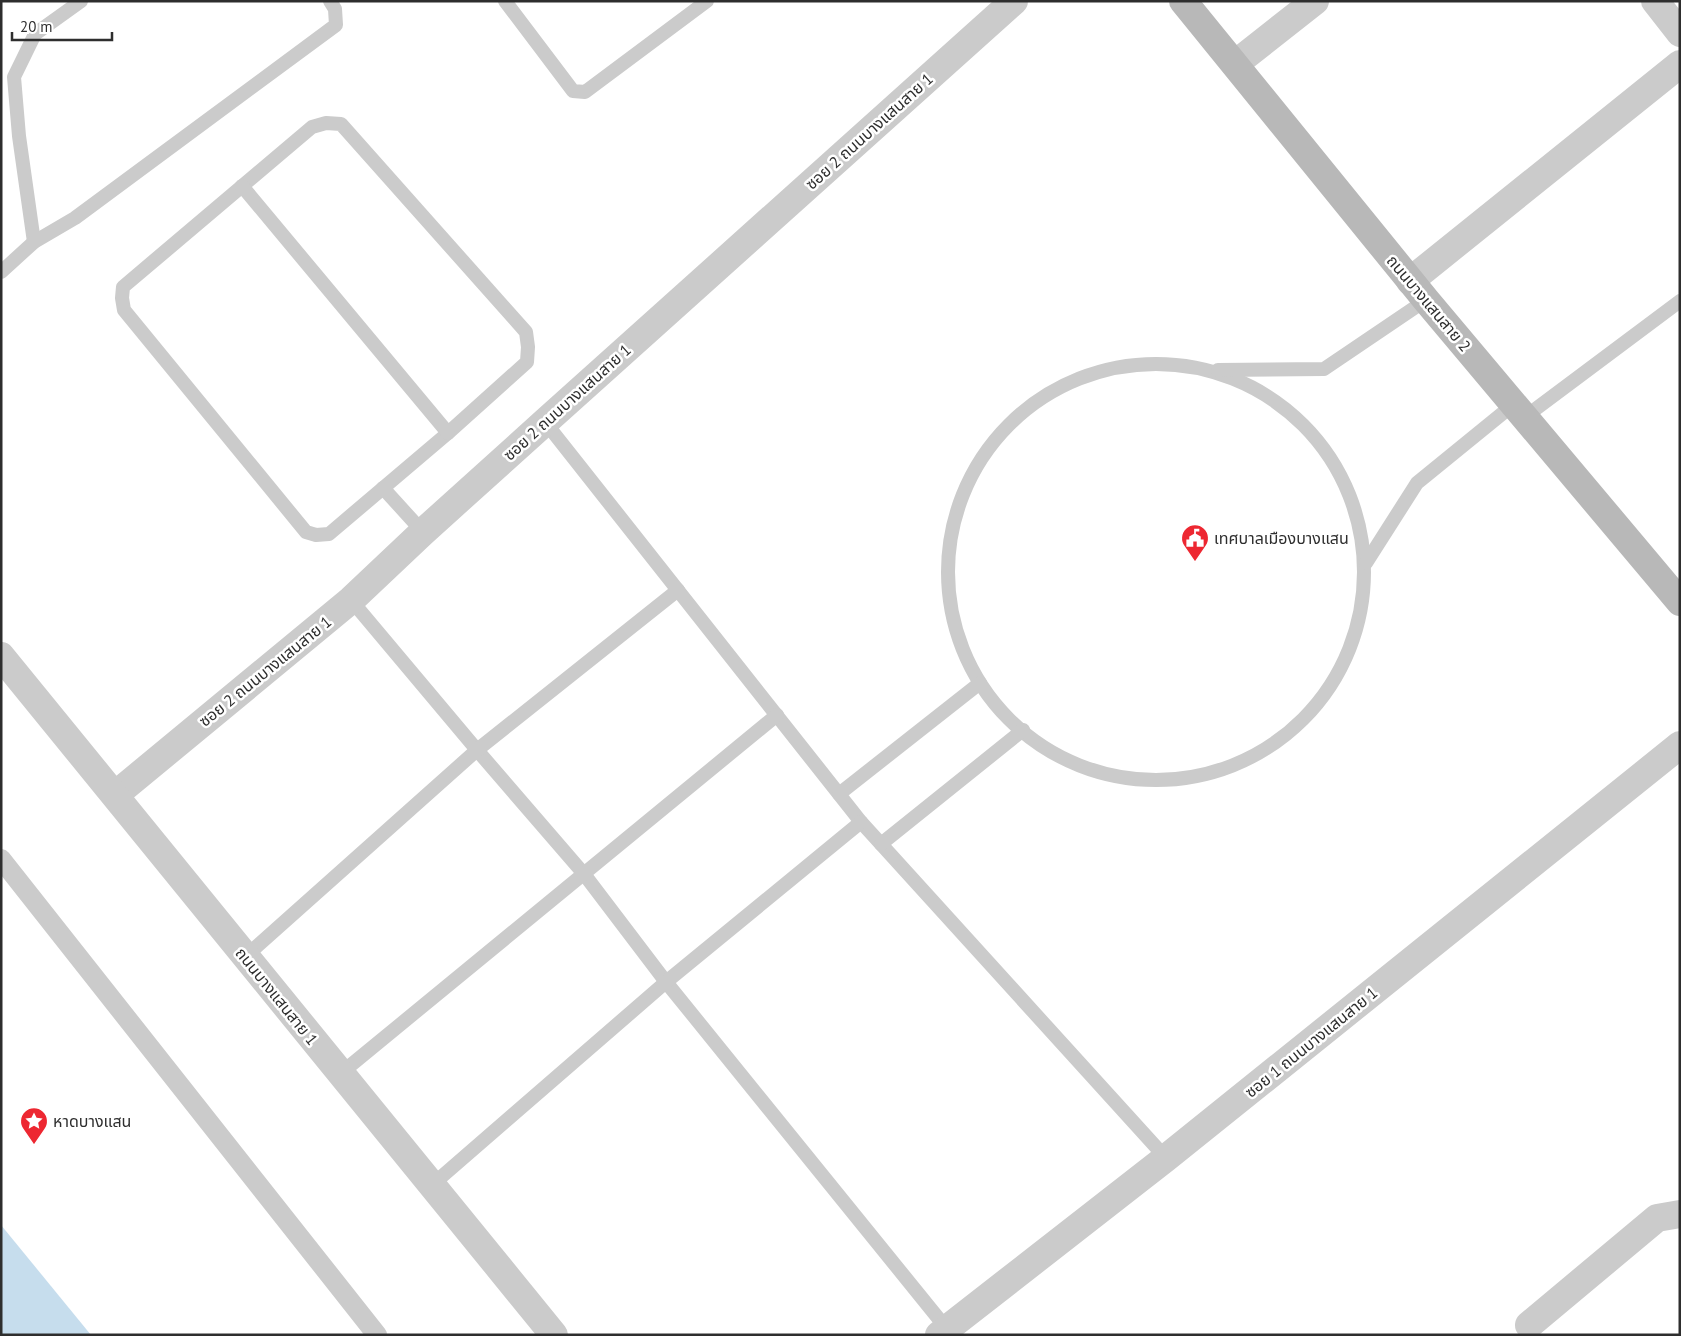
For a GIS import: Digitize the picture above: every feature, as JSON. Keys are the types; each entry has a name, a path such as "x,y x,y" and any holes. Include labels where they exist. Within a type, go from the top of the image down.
{"main road":[{"name":"ถนนบางแสนสาย 2","path":"1183,1 1418,290 1680,602"}],"street":[{"name":"ซอย 2 ถนนบางแสนสาย 1","path":"115,795 352,600 423,532 1014,1"},
{"path":"1235,64 1315,1"},
{"path":"1655,1 1680,33"},
{"path":"1418,290 1680,64"},
{"name":"ถนนบางแสนสาย 1","path":"1,656 554,1335"},
{"name":"ซอย 1 ถนนบางแสนสาย 1","path":"943,1332 1166,1158 1680,745"},
{"path":"1,859 378,1335"},
{"path":"1529,1325 1657,1218 1680,1214"}],"lane":[{"path":"34,242 18,136 14,77 35,34 81,1"},
{"path":"1,272 34,242 75,218 336,24 335,8 330,1"},
{"path":"505,1 573,91 585,92 707,1"},
{"path":"326,123 341,124 526,332 527,362 448,433 329,534 316,535 306,532 124,310 123,287 242,186 312,127 326,123"},
{"path":"242,186 448,433"},
{"path":"1213,370 1272,398 1325,448 1350,492 1366,563 1363,606 1339,675 1306,719 1246,762 1204,776 1131,781 1042,749 969,673 944,572 956,500 1002,427 1062,384 1140,363 1213,370 1324,369 1418,290"},
{"path":"1366,563 1417,483 1680,301"},
{"path":"545,422 861,822 1166,1158"},
{"path":"383,488 423,532"},
{"path":"246,956 477,750 678,590"},
{"path":"352,600 477,750 584,874 666,982 943,1332"},
{"path":"839,794 980,683"},
{"path":"340,1074 777,715"},
{"path":"881,844 1023,730"},
{"path":"432,1185 666,982 861,822"}],"water":[{"path":"1,1225 91,1335 1,1335"}],"place":[{"name":"เทศบาลเมืองบางแสน","path":"1195,562"},
{"name":"หาดบางแสน","path":"34,1145"}]}
